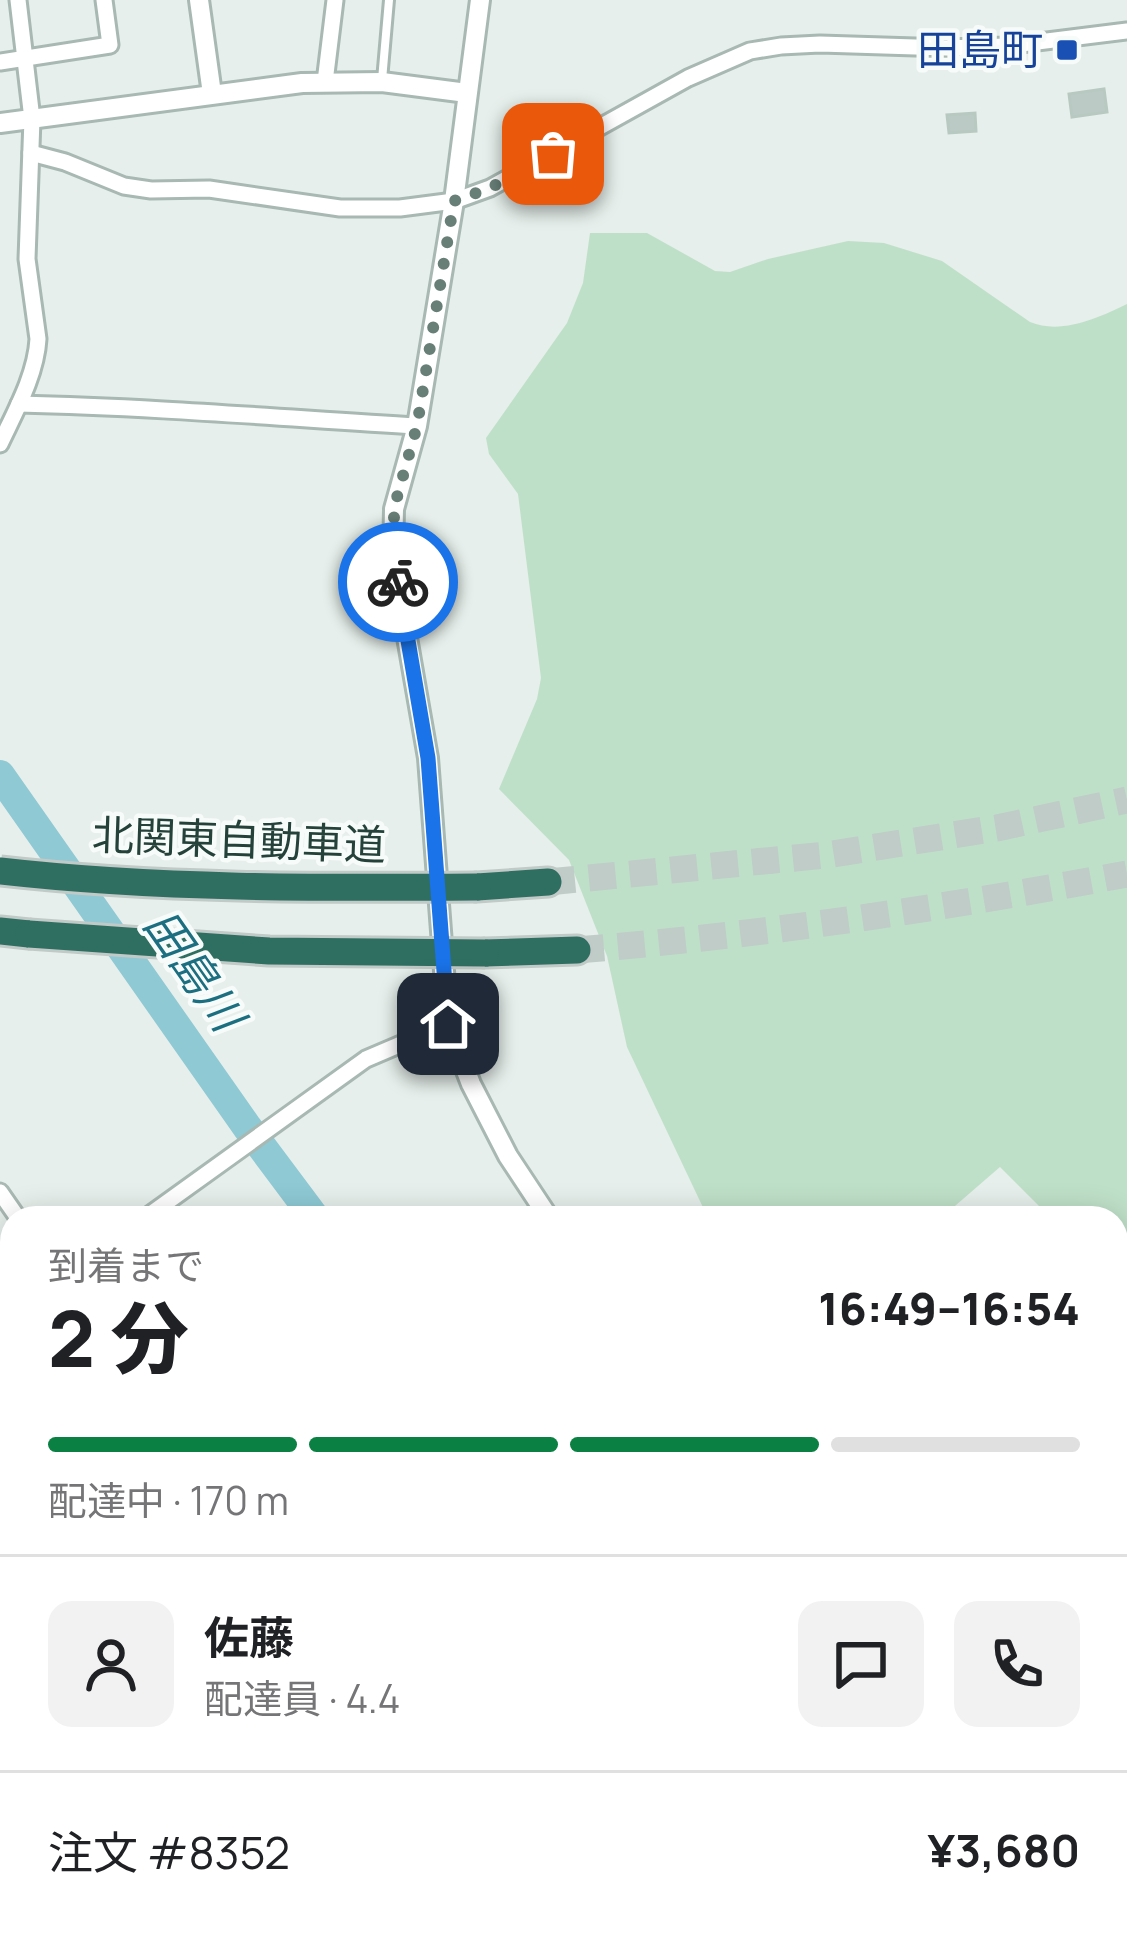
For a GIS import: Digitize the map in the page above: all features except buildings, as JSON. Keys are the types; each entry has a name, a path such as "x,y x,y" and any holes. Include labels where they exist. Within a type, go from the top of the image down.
{"highway":[{"name":"北関東自動車道","path":"0,871 259,887 548,882"},
{"path":"0,931 269,951 578,950"}],"street":[{"path":"0,444 19,404 38,339 27,259 32,118 18,0"},
{"path":"0,62 110,45 104,0"},
{"path":"199,0 212,94"},
{"path":"325,82 335,0"},
{"path":"480,0 454,201 417,426 394,508 394,557 428,758 448,1024 471,1084 508,1156 541,1206"},
{"path":"32,153 124,186 209,189 340,208 400,208 454,201 490,188 688,78 750,51 820,44 1006,46 1127,31"},
{"path":"0,123 325,82 382,82 467,93"},
{"path":"19,404 146,406 417,426"},
{"path":"162,1206 366,1059 448,1024"}],"lane":[{"path":"382,82 389,0"}],"green space":[{"path":"590,233 647,233 715,271 730,272 848,241 884,243 942,261 1042,326 1079,323 1127,304 1127,1206 1039,1206 1000,1167 955,1206 702,1206 627,1047 607,956 569,860 499,789 537,699 541,678 518,494 489,454 486,438 567,323 583,283"}],"waterway":[{"name":"田島川","path":"0,775 306,1206"}],"tunnel":[{"path":"548,882 826,855 997,828 1127,800"},
{"path":"577,950 853,919 1127,874"}],"way so far":[{"path":"398,582 394,508 417,426 454,201 490,188 553,154"}],"place":[{"name":"田島町","path":"1067,50"}],"route":[{"path":"398,582 428,758 448,1024"}]}
